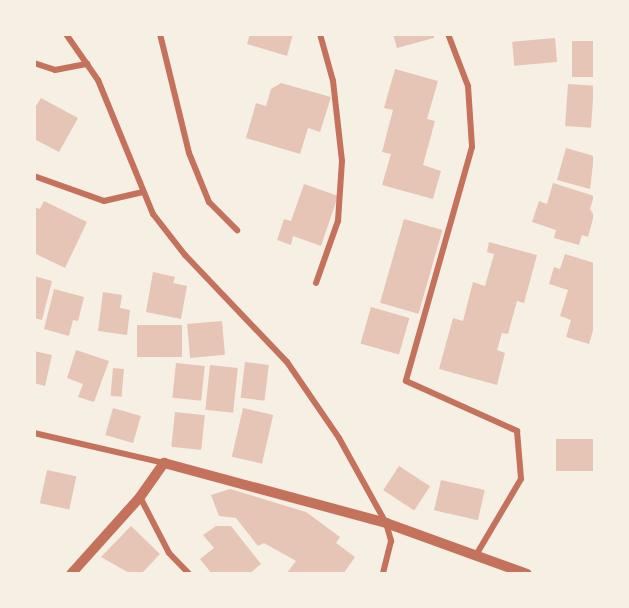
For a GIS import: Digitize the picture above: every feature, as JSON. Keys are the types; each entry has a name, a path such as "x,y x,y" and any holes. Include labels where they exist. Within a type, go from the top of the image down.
{"street":[{"path":"66,34 87,64 121,128 153,214 184,255 287,362 339,438 386,523 391,541 383,573"},
{"path":"160,34 189,153 209,202 237,230"},
{"path":"316,283 338,221 342,161 333,81 321,34"},
{"path":"448,34 468,86 472,147 406,381 517,431 521,480 476,555"},
{"path":"34,63 55,70 87,64"},
{"path":"34,176 104,201 143,192"},
{"path":"34,433 164,463 386,523 527,573"},
{"path":"71,573 140,497 164,463"},
{"path":"140,497 169,553 189,573"}],"building":[{"path":"250,34 293,34 287,56 247,44"},
{"path":"393,34 434,34 434,38 397,48"},
{"path":"555,38 557,62 514,66 512,42"},
{"path":"572,41 594,41 594,77 572,77"},
{"path":"395,69 438,81 427,119 435,121 423,165 441,171 433,199 382,185 391,154 382,152 393,110 384,108"},
{"path":"281,83 331,97 320,132 308,128 300,154 246,138 256,103 266,106 271,89"},
{"path":"568,84 594,86 591,128 565,126"},
{"path":"41,98 78,118 59,152 34,139 34,109"},
{"path":"566,148 594,156 590,189 557,180"},
{"path":"553,183 594,196 590,209 594,215 588,237 582,235 579,245 554,238 556,230 532,222 539,201 547,204"},
{"path":"304,184 338,196 321,246 293,236 291,245 277,240 284,219 291,221"},
{"path":"44,201 87,222 65,268 34,253 34,207 40,209"},
{"path":"404,219 442,230 418,314 380,303"},
{"path":"489,242 537,255 524,303 517,301 508,334 502,333 497,350 505,353 497,385 439,369 453,318 463,321 473,282 485,286 494,254 487,252"},
{"path":"565,254 594,263 594,327 589,344 566,337 571,320 560,316 568,290 549,284 554,267 560,269"},
{"path":"153,272 175,277 173,283 187,286 181,319 146,312"},
{"path":"34,276 52,281 42,320 34,318"},
{"path":"54,289 84,297 78,321 73,320 69,336 44,329"},
{"path":"103,292 122,295 120,308 130,310 127,335 98,331"},
{"path":"371,307 409,318 399,355 361,344"},
{"path":"222,321 225,355 190,358 187,324"},
{"path":"137,325 182,325 182,357 137,357"},
{"path":"76,350 109,361 94,402 78,397 83,384 67,378"},
{"path":"34,351 52,355 45,386 34,383"},
{"path":"245,362 269,365 264,401 241,398"},
{"path":"176,363 205,366 201,401 172,398"},
{"path":"210,365 238,368 233,413 205,410"},
{"path":"113,368 124,369 122,397 111,396"},
{"path":"113,408 141,416 133,443 105,435"},
{"path":"243,408 273,415 262,464 232,457"},
{"path":"175,412 205,415 201,450 171,447"},
{"path":"556,439 594,439 594,471 556,471"},
{"path":"399,466 430,486 414,510 383,490"},
{"path":"47,470 76,476 69,509 40,503"},
{"path":"441,480 485,490 478,520 434,510"},
{"path":"230,489 306,512 340,537 336,543 355,557 343,574 286,574 296,561 264,543 258,546 236,518 219,516 211,495"},
{"path":"131,526 160,554 141,574 131,574 101,557"},
{"path":"216,526 231,526 261,564 249,574 212,574 200,559 214,548 203,535"}]}
